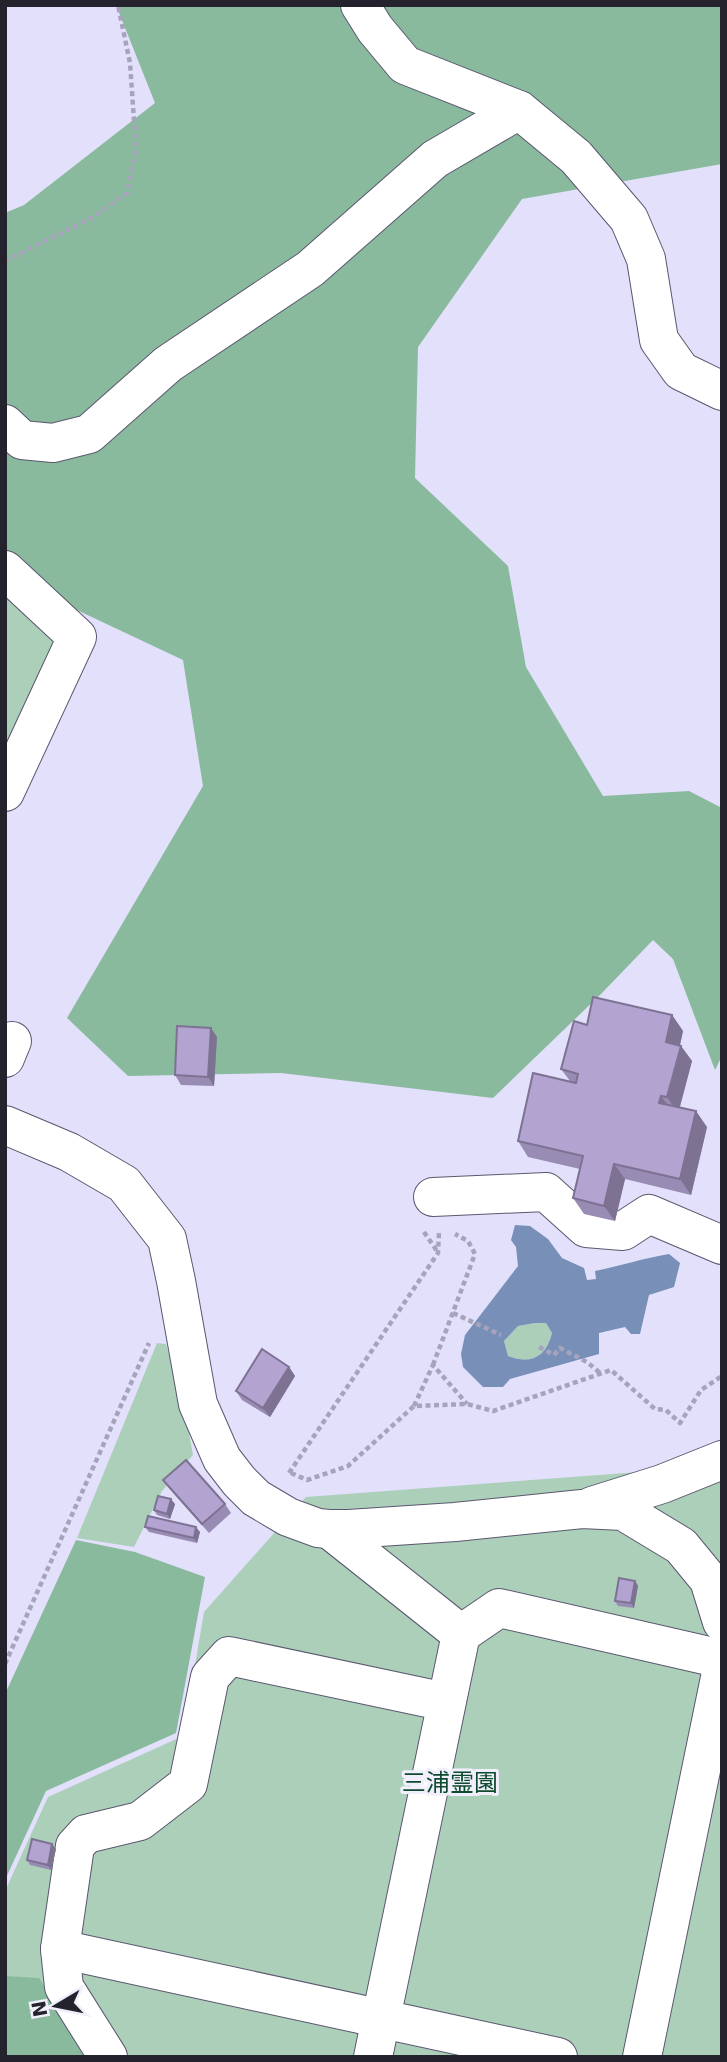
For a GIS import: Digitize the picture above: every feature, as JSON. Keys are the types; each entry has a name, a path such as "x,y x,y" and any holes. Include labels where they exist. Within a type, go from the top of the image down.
{"street":[{"path":"360,5 375,29 405,65 519,110 576,157 629,219 646,259 659,340 681,371 722,391"},
{"path":"5,425 22,440 53,443 89,434 168,364 310,269 435,159 519,110"},
{"path":"5,570 77,637 5,792"},
{"path":"5,1125 69,1152 124,1184 167,1239 198,1404 222,1459 256,1498 288,1517 318,1528 349,1530 582,1509 623,1511 681,1546 709,1580 722,1622"},
{"path":"428,1214 546,1192 586,1228 623,1231 649,1213 722,1245"},
{"path":"582,1509 662,1484 722,1460"},
{"path":"329,1529 461,1634"},
{"path":"373,2057 461,1634 499,1608 722,1659"},
{"path":"108,2057 64,1987 60,1949 75,1846 86,1834 140,1821 188,1784 210,1677 229,1656 446,1702"},
{"path":"642,2057 722,1668"},
{"path":"60,1949 558,2057"}],"path":[{"path":"5,261 95,216 127,193 136,149 130,63 118,5"},
{"path":"428,1214 438,1252"},
{"path":"280,1468 289,1473 307,1480 348,1466 414,1406 433,1365 475,1254 468,1241 440,1227 438,1252 289,1473"},
{"path":"453,1312 501,1335"},
{"path":"5,1664 154,1332"},
{"path":"539,1347 554,1355 561,1348 587,1362 600,1373"},
{"path":"433,1365 467,1404"},
{"path":"414,1406 467,1404 493,1411 611,1370 655,1409 666,1410 680,1423 701,1390 722,1376"}],"green space":[{"path":"116,5 722,5 722,164 522,199 418,347 415,478 508,566 526,667 603,796 689,791 722,808 722,1056 715,1070 673,959 653,940 493,1098 281,1073 128,1076 67,1018 203,786 183,660 45,595 5,556 5,213 24,205 155,103"},
{"path":"5,583 64,644 5,771"},
{"path":"546,1323 552,1333 546,1348 531,1359 508,1356 504,1341 518,1326"},
{"path":"157,1343 166,1344 185,1412 193,1455 162,1491 134,1547 77,1538"},
{"name":"三浦霊園","path":"722,1447 722,2057 5,2057 5,1891 48,1797 183,1736 204,1612 306,1497 679,1469"},
{"path":"76,1540 135,1552 205,1577 176,1733 46,1791 5,1880 5,1694"},
{"path":"5,1976 39,1978 91,2057 5,2057"}],"water":[{"path":"515,1225 530,1226 548,1239 562,1258 584,1268 587,1280 596,1279 595,1271 669,1254 680,1263 674,1287 649,1295 640,1334 631,1334 625,1327 599,1333 599,1354 510,1379 503,1387 483,1387 463,1367 461,1354 465,1335 518,1266 516,1247 511,1240","holes":["546,1323 552,1333 542,1353 524,1360 508,1356 504,1341 518,1326"]}],"building":[{"path":"593,997 672,1015 666,1042 681,1046 667,1097 661,1096 659,1103 696,1111 680,1179 614,1164 604,1206 573,1198 583,1156 518,1141 533,1073 576,1083 578,1074 561,1069 574,1021 587,1025"},
{"path":"177,1026 211,1028 208,1077 175,1075"},
{"path":"262,1349 289,1367 263,1408 236,1391"},
{"path":"186,1460 225,1504 202,1524 163,1480"},
{"path":"158,1496 171,1499 167,1514 154,1510"},
{"path":"148,1516 196,1527 194,1538 145,1527"},
{"path":"619,1578 635,1581 631,1603 615,1601"},
{"path":"32,1839 52,1844 48,1865 27,1860"}]}
